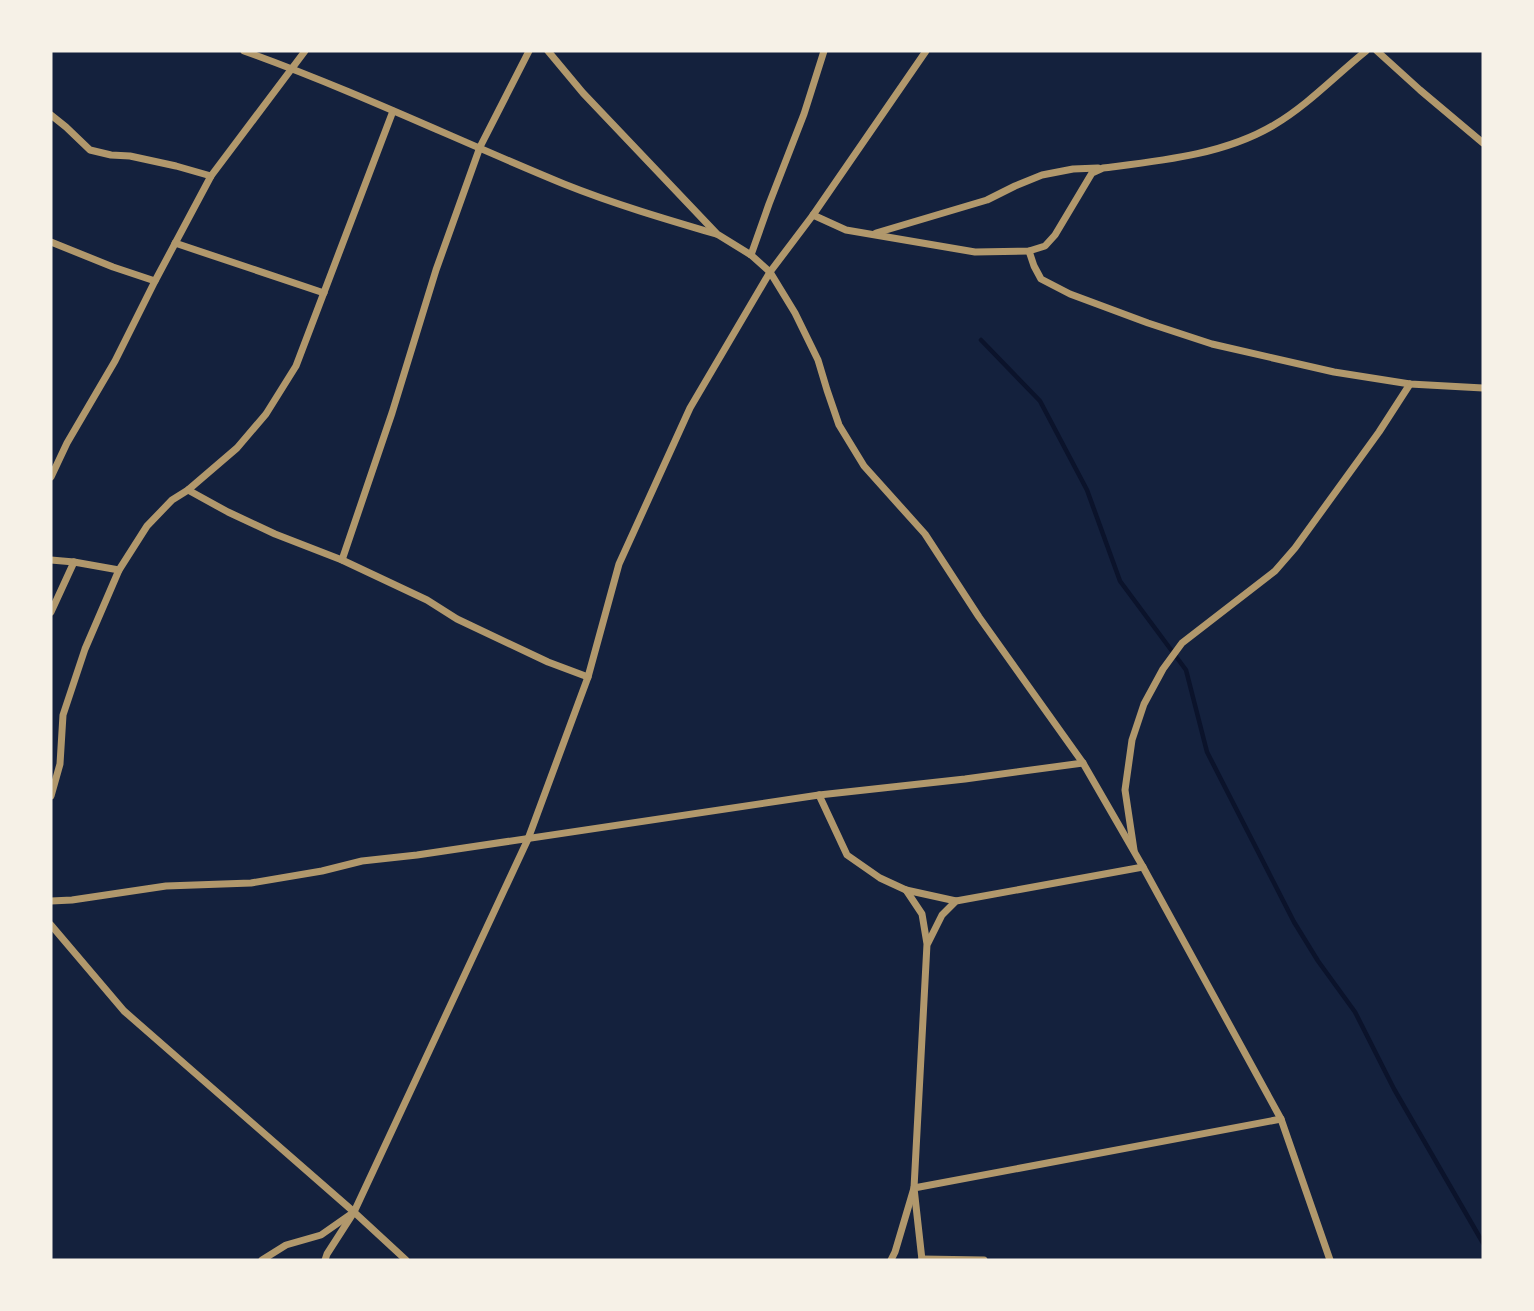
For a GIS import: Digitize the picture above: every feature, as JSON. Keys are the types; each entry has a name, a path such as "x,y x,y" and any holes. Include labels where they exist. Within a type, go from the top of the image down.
{"street":[{"path":"244,51 292,68 566,184 665,219 717,234"},
{"path":"51,477 211,176 305,51"},
{"path":"342,560 392,413 436,270 480,147 529,51"},
{"path":"548,51 583,93 717,234 751,255 770,272 818,359 839,425 864,466 925,534 979,617 1083,763 1143,867 1281,1119 1330,1260"},
{"path":"751,255 804,114 824,51"},
{"path":"325,1260 354,1212 528,839 588,677 619,564 690,408 770,272 813,215 926,51"},
{"path":"874,233 987,200 1042,175 1177,157 1234,145 1274,125 1301,106 1366,51"},
{"path":"1377,51 1483,143"},
{"path":"51,796 60,764 63,715 85,649 119,570 147,526 172,500 188,490 237,448 267,414 296,366 393,111"},
{"path":"51,116 90,150 130,156 211,176"},
{"path":"813,215 846,230 975,252 1029,251 1045,246 1055,235 1092,173 1102,167"},
{"path":"51,242 155,281"},
{"path":"175,243 324,293"},
{"path":"1029,251 1041,279 1070,294 1212,344 1334,372 1410,384 1483,388"},
{"path":"1135,854 1125,790 1132,740 1144,704 1163,669 1182,643 1275,571 1295,548 1379,432 1410,384"},
{"path":"188,490 275,534 342,560 427,600 469,625 548,662 588,677"},
{"path":"51,560 119,570"},
{"path":"51,612 74,562"},
{"path":"51,901 166,886 251,883 362,861 819,795 1083,763"},
{"path":"819,795 846,855 880,878 906,890 956,901 1143,867"},
{"path":"906,890 922,915 927,944 914,1188 922,1259 984,1260"},
{"path":"927,944 942,915 956,901"},
{"path":"51,925 124,1012 406,1260"},
{"path":"914,1188 1281,1119"},
{"path":"891,1260 914,1188"},
{"path":"262,1260 286,1245 321,1235 354,1212"}],"waterway":[{"path":"981,340 1040,401 1087,490 1120,581 1186,670 1207,752 1294,922 1355,1012 1394,1089 1483,1243"}]}
